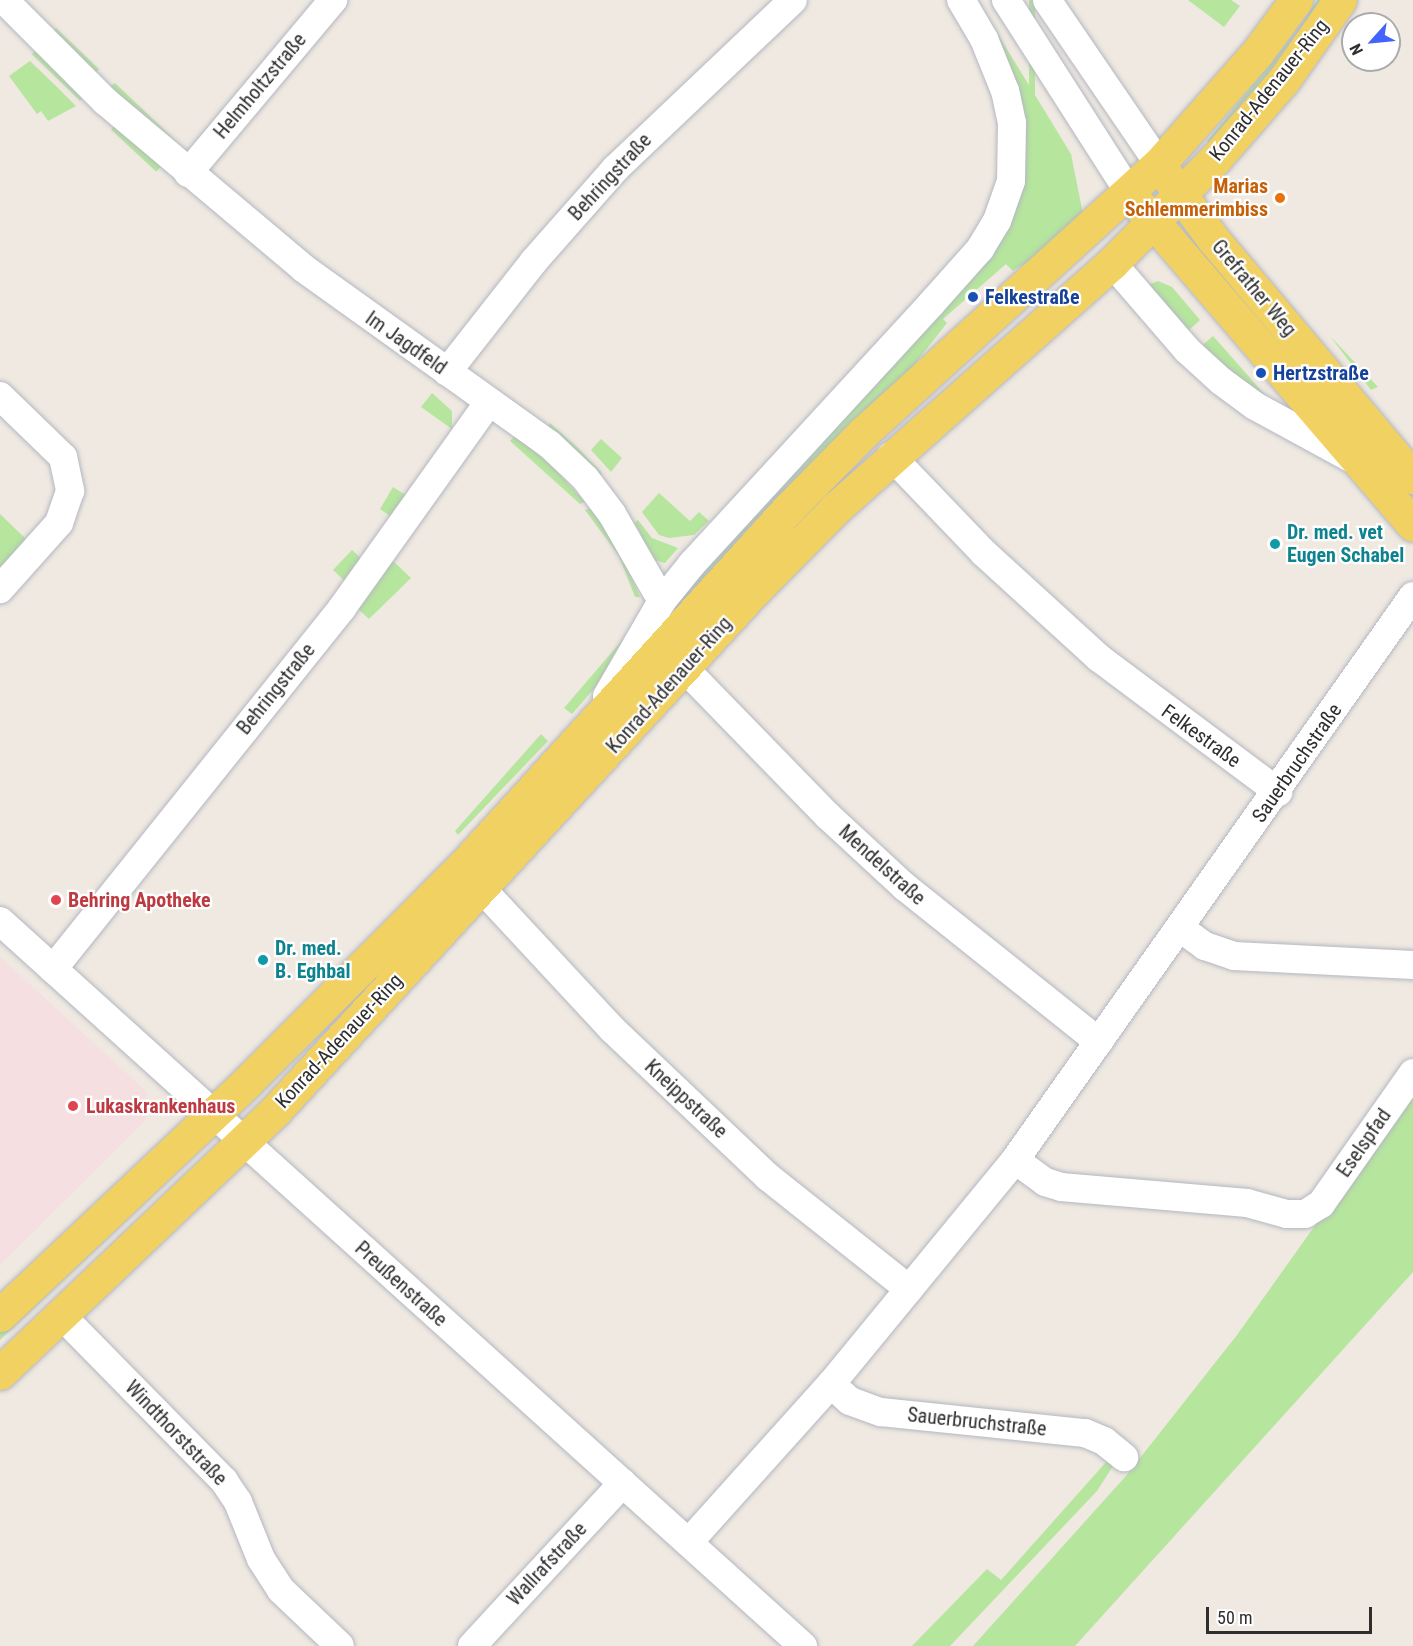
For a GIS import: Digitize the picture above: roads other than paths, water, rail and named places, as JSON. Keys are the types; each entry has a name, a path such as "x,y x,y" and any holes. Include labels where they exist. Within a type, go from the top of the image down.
{"main road":[{"name":"Konrad-Adenauer-Ring","path":"0,1315 213,1114 465,864 788,509 864,432 1159,164 1257,53 1296,0"},
{"name":"Konrad-Adenauer-Ring","path":"0,1373 243,1141 482,889 754,591 891,456 1112,263 1180,195 1283,81 1340,0"},
{"name":"Grefrather Weg","path":"1159,164 1180,195 1413,477"},
{"name":"Grefrather Weg","path":"1130,192 1152,222 1413,525"}],"street":[{"name":"Im Jagdfeld","path":"4,0 105,101 303,268 549,444 585,478 612,514 662,601"},
{"name":"Helmholtzstraße","path":"188,173 333,0"},
{"name":"Behringstraße","path":"447,372 534,261 615,169 793,0"},
{"path":"581,738 662,601 980,249 997,221 1011,181 1014,149 1005,91 984,39 961,0"},
{"name":"Grefrather Weg","path":"1006,0 1130,192"},
{"name":"Grefrather Weg","path":"1047,0 1159,164"},
{"name":"Grefrather Weg","path":"1112,263 1187,350 1221,381 1255,406 1360,463"},
{"path":"0,396 63,457 70,491 59,523 0,589"},
{"name":"Behringstraße","path":"53,969 342,608 489,402"},
{"name":"Felkestraße","path":"891,456 984,553 1099,658 1278,792"},
{"name":"Sauerbruchstraße","path":"689,1542 831,1384 1015,1160 1278,792 1413,596"},
{"name":"Mendelstraße","path":"684,668 828,816 905,887 1099,1042"},
{"name":"Kneippstraße","path":"482,889 612,1029 752,1162 909,1289"},
{"name":"Preußenstraße","path":"0,921 803,1646"},
{"path":"1180,928 1205,946 1234,956 1413,965"},
{"name":"Eselspfad","path":"1015,1160 1046,1182 1061,1187 1247,1203 1287,1214 1313,1211 1413,1073"},
{"name":"Windthorststraße","path":"61,1315 224,1481 238,1502 261,1559 281,1590 340,1646"},
{"name":"Sauerbruchstraße","path":"831,1384 850,1401 881,1412 1084,1433 1104,1441 1124,1457"},
{"name":"Wallrafstraße","path":"472,1646 623,1482"}],"place":[{"name":"Marias Schlemmerimbiss","path":"1280,198"},
{"name":"Felkestraße","path":"973,297"},
{"name":"Hertzstraße","path":"1261,373"},
{"name":"Dr. med. vet Eugen Schabel","path":"1275,544"},
{"name":"Behring Apotheke","path":"56,900"},
{"name":"Dr. med. B. Eghbal","path":"263,960"},
{"name":"Lukaskrankenhaus","path":"73,1106"}]}
